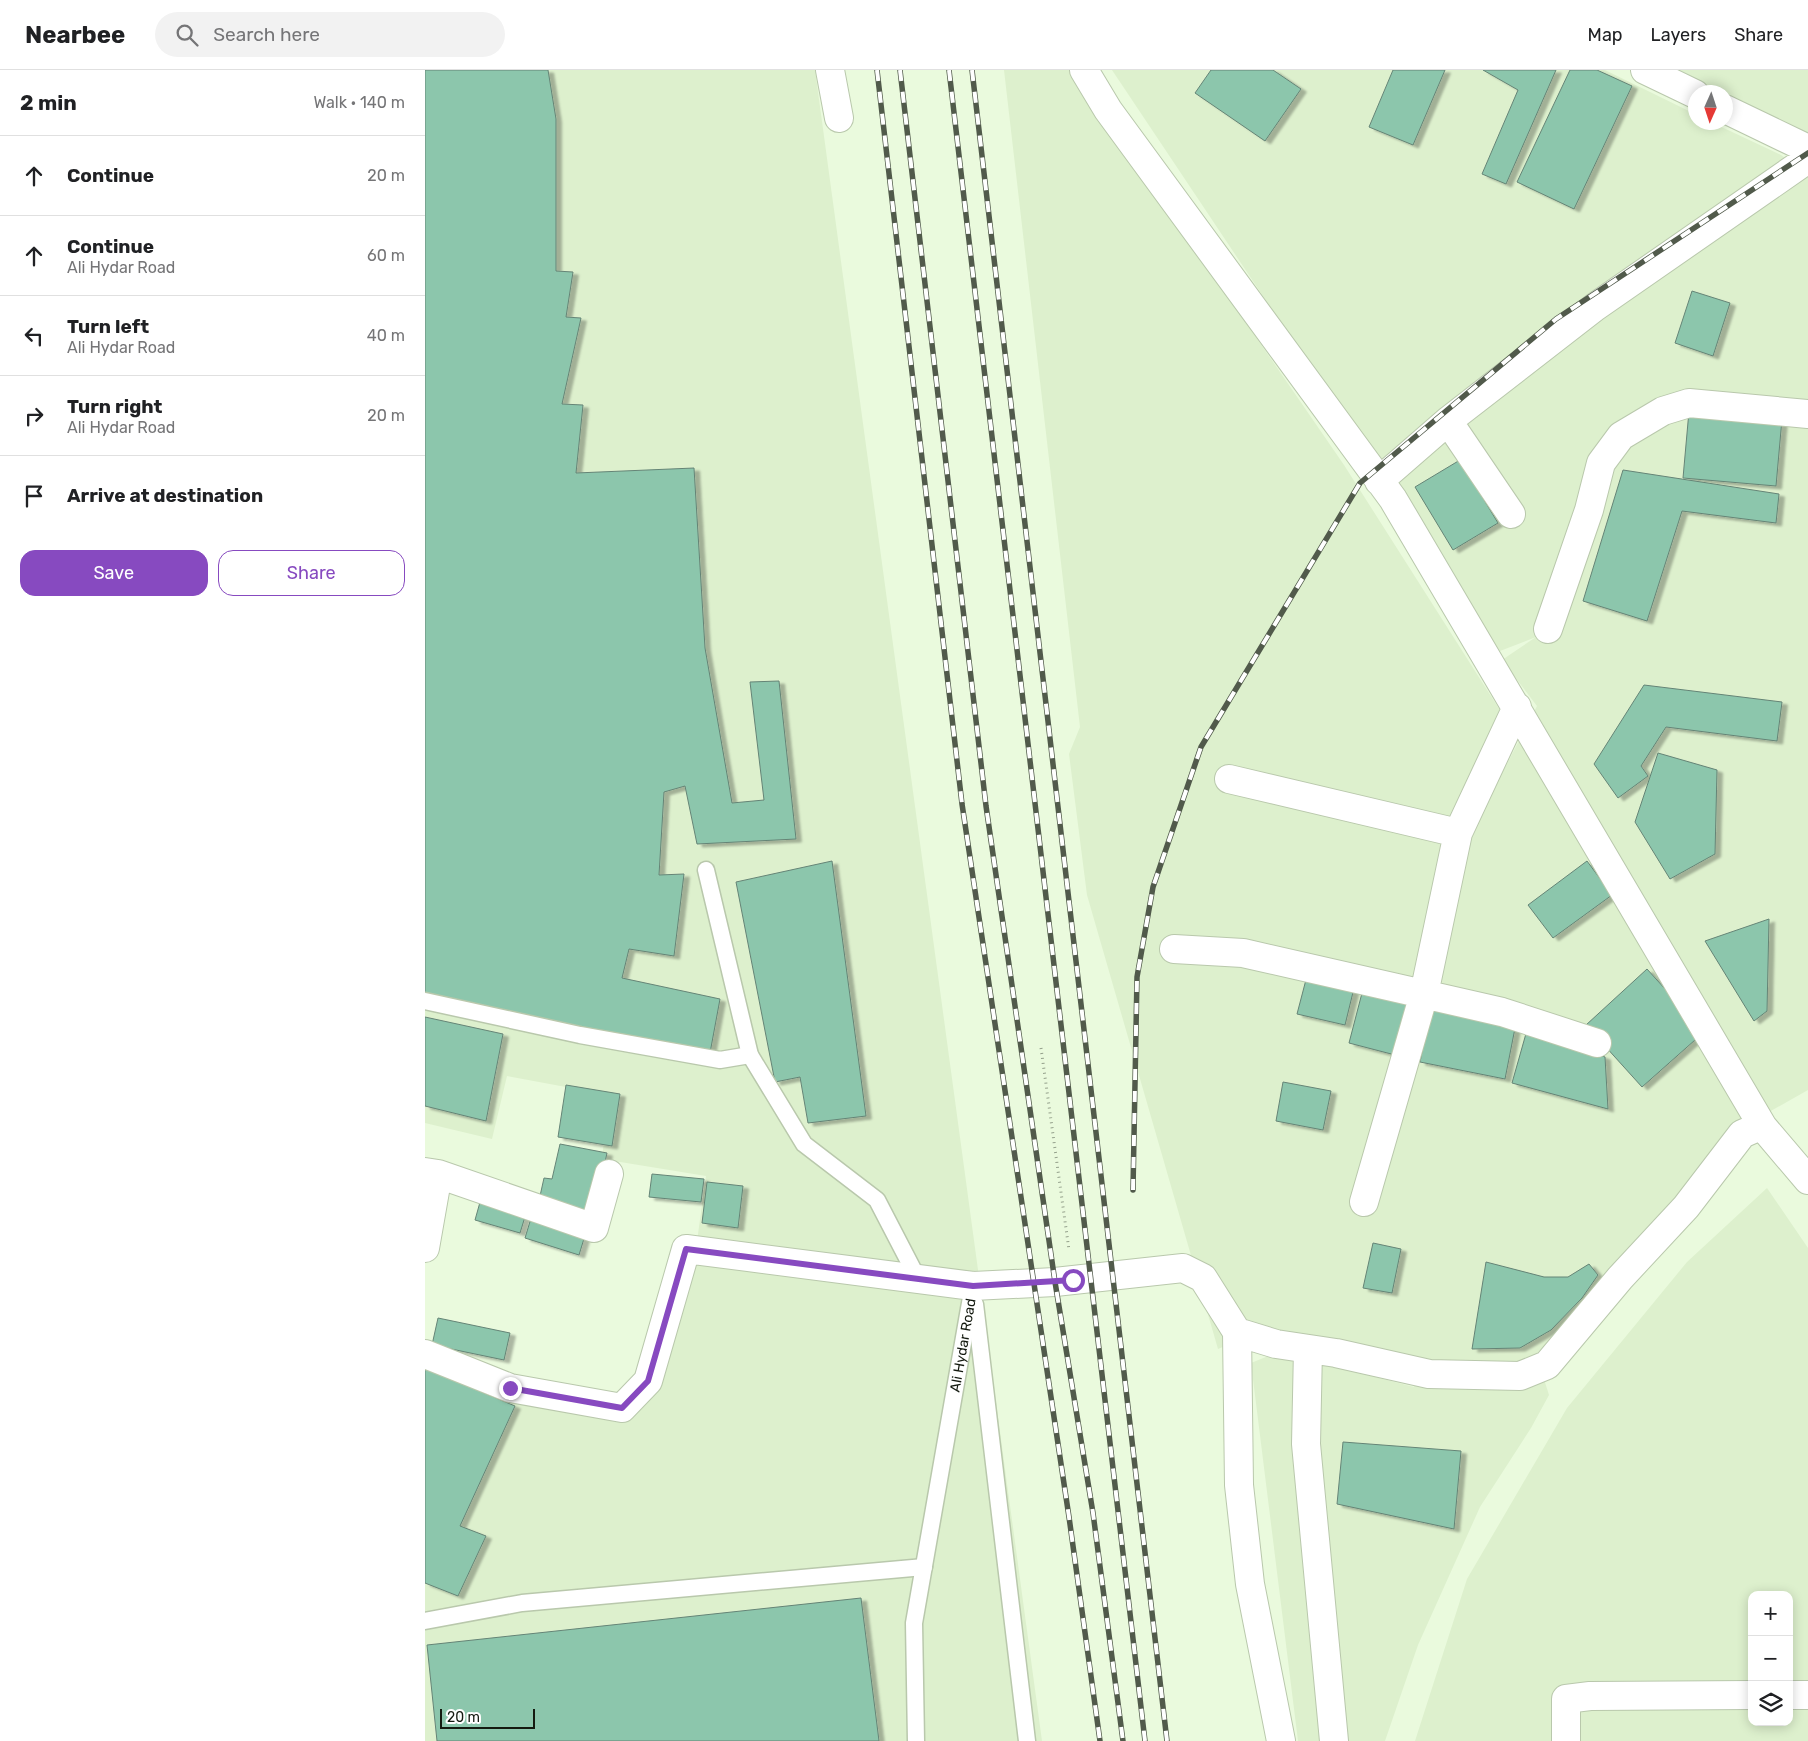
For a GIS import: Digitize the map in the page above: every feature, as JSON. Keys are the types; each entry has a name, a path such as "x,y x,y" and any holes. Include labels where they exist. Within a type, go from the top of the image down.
{"street":[{"path":"830,70 839,118"},
{"path":"1084,70 1107,110 1393,499 1763,1127 1808,1180"},
{"path":"1645,70 1688,91"},
{"path":"1733,113 1808,148"},
{"path":"1379,481 1448,421 1595,307 1808,159"},
{"path":"1548,629 1589,510 1601,463 1621,436 1663,412 1689,403 1808,414"},
{"path":"1448,421 1511,514"},
{"path":"1364,1202 1423,994 1458,833 1517,707"},
{"path":"1229,779 1458,833"},
{"path":"1174,949 1243,953 1502,1012 1597,1043"},
{"path":"1237,1332 1276,1344 1429,1374 1520,1376 1547,1365 1620,1278 1686,1207 1742,1134 1758,1127 1763,1127"},
{"path":"425,1248 432,1173 595,1228 609,1174"},
{"name":"Ali Hydar Road","path":"425,1354 510,1388 622,1408 648,1381 686,1249 973,1286"},
{"path":"973,1286 1073,1280 1183,1268 1203,1278 1237,1332 1239,1485 1250,1584 1281,1741"},
{"path":"1308,1349 1305,1444 1334,1741"},
{"path":"1566,1741 1566,1699 1590,1696 1748,1695"},
{"path":"1793,1695 1808,1695"}],"lane":[{"path":"706,870 750,1055 804,1144 877,1200 918,1279"},
{"path":"425,1001 580,1035 720,1060 750,1055"},
{"path":"973,1286 1027,1741"},
{"name":"Ali Hydar Road","path":"916,1741 914,1623 973,1286"},
{"path":"425,1621 522,1603 923,1567"}],"path":[{"path":"1041,1048 1073,1280"}],"shaded area":[{"path":"425,70 815,70 1042,1741 425,1741 425,1364 619,1419 694,1263 706,1176 602,1159 609,1095 507,1076 492,1139 425,1123"},
{"path":"1004,70 1072,70 1344,465 1503,715 1468,839 1537,706 1502,660 1536,637 1500,651 1112,70 1605,70 1688,111 1688,130 1728,130 1781,155 1808,175 1808,1090 1737,1130 1720,1159 1536,1354 1549,1395 1531,1428 1480,1507 1418,1645 1385,1741 1298,1741 1251,1363 1278,1352 1414,1387 1422,1359 1267,1328 1218,1349 1087,895 1069,754 1080,727"},
{"path":"1670,70 1808,70 1808,139 1733,102 1733,85 1699,85"},
{"path":"1767,1188 1808,1248 1808,1741 1415,1741 1467,1579 1567,1408 1687,1262"}],"building":[{"path":"425,70 548,70 556,119 556,271 573,272 566,317 581,318 562,404 583,405 576,473 694,468 705,648 732,803 764,800 750,682 779,681 796,839 697,844 685,786 664,792 659,875 684,874 674,956 629,949 622,978 720,999 710,1053 425,995"},
{"path":"1211,70 1273,70 1301,89 1265,141 1195,93"},
{"path":"1393,70 1445,70 1413,145 1369,127"},
{"path":"1483,70 1556,70 1506,184 1482,174 1518,90"},
{"path":"1570,70 1597,70 1632,86 1574,209 1517,182"},
{"path":"1692,291 1730,303 1713,356 1675,343"},
{"path":"1689,411 1782,419 1776,486 1683,478"},
{"path":"1460,460 1498,523 1453,550 1415,487"},
{"path":"1623,470 1779,494 1776,523 1682,511 1647,621 1583,601"},
{"path":"1644,685 1782,702 1777,741 1666,727 1641,766 1648,776 1618,798 1594,764"},
{"path":"1658,753 1717,770 1715,854 1670,879 1635,822"},
{"path":"832,861 866,1116 808,1123 800,1077 775,1082 736,882"},
{"path":"1587,861 1612,895 1553,938 1528,905"},
{"path":"1769,919 1767,1011 1754,1021 1705,941"},
{"path":"1647,969 1704,1032 1642,1087 1586,1025"},
{"path":"1308,972 1355,984 1345,1025 1297,1014"},
{"path":"1362,993 1412,1005 1399,1056 1349,1043"},
{"path":"1431,1007 1516,1023 1505,1079 1420,1062"},
{"path":"425,1017 503,1034 486,1121 425,1106"},
{"path":"1527,1030 1605,1057 1608,1109 1512,1083"},
{"path":"1283,1082 1331,1091 1323,1130 1276,1121"},
{"path":"566,1085 620,1094 612,1146 558,1137"},
{"path":"560,1144 607,1153 593,1217 538,1205 544,1178 552,1179"},
{"path":"652,1174 704,1179 701,1202 649,1197"},
{"path":"707,1182 743,1186 738,1228 702,1223"},
{"path":"482,1195 528,1207 520,1233 475,1220"},
{"path":"532,1215 586,1232 579,1255 525,1238"},
{"path":"1373,1243 1401,1249 1392,1293 1363,1288"},
{"path":"1486,1262 1544,1277 1568,1277 1589,1264 1598,1275 1582,1298 1551,1330 1520,1348 1472,1349"},
{"path":"438,1318 510,1333 504,1360 432,1345"},
{"path":"425,1368 515,1406 460,1526 486,1536 458,1596 425,1583"},
{"path":"1343,1442 1461,1451 1454,1529 1337,1504"},
{"path":"861,1598 879,1741 437,1741 427,1645"}],"railway":[{"path":"877,70 962,804 1069,1517 1100,1741"},
{"path":"900,70 986,806 1055,1282 1093,1513 1123,1741"},
{"path":"949,70 1145,1741"},
{"path":"972,70 1167,1741"},
{"path":"1133,1190 1137,977 1153,887 1201,747 1360,483 1556,319 1808,153"}],"route":[{"path":"510,1388 622,1408 648,1381 686,1249 973,1286 1033,1284 1073,1280"}]}
